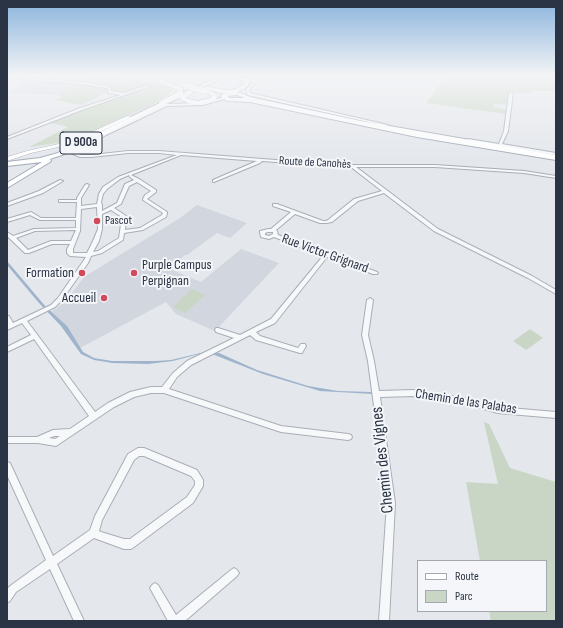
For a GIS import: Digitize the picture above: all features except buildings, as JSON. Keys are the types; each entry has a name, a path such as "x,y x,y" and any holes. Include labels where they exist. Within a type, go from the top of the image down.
{"main road":[{"name":"D 900a","path":"7,163 30,162 53,156 70,149 152,105"},
{"name":"D 900a","path":"7,163 33,160 57,154 129,117 156,105"},
{"path":"275,105 417,135 556,156"},
{"path":"286,105 387,128 556,156"},
{"path":"7,159 21,154 82,139 129,117"},
{"path":"7,186 48,161 112,127"}],"street":[{"path":"7,138 91,105"},
{"name":"Route de Canohès","path":"165,105 105,134 74,153 80,156 128,152 171,153 352,166 435,166 524,172 556,177"},
{"path":"296,105 353,119 556,156"},
{"path":"500,145 506,131 509,105"},
{"path":"166,160 171,153"},
{"path":"7,318 9,327 53,306 60,299 90,255 100,229 101,194 111,182 182,154"},
{"path":"214,181 260,161 258,160"},
{"path":"352,166 436,230 530,277 556,292"},
{"path":"123,232 141,229 164,216 165,213 145,199 154,190 131,176"},
{"path":"100,213 119,204 127,185 138,180"},
{"path":"7,204 41,192 61,181"},
{"path":"87,185 79,201 78,231 70,253 72,255 90,255 100,252 119,242 123,232 124,216 111,208"},
{"path":"275,205 322,222 326,222 330,221 356,200 386,191"},
{"path":"61,201 79,201"},
{"path":"78,208 100,205"},
{"path":"7,221 31,212 40,219 78,218"},
{"path":"275,236 276,234 273,230 294,212"},
{"path":"12,238 34,230 77,230"},
{"name":"Rue Victor Grignard","path":"273,230 264,231 262,235 269,238 275,236 375,273"},
{"path":"7,233 27,252 50,243 73,242"},
{"path":"164,390 175,375 189,363 273,321 326,255"},
{"name":"Chemin des Vignes","path":"370,300 365,335 371,361 391,503 384,621"},
{"path":"24,321 94,418"},
{"path":"218,330 239,338"},
{"path":"251,332 258,338 300,351 303,346"},
{"path":"7,350 34,336"},
{"path":"7,440 38,440 56,443 111,405 133,394 151,390 164,390 281,429 348,437"},
{"name":"Chemin de las Palabas","path":"376,394 414,393 470,402 498,410 556,415"},
{"path":"7,598 10,590 94,533 98,519 131,457 138,452 144,452 185,469 194,474 199,480 199,486 190,500 131,544 124,544 94,533"},
{"path":"7,466 79,621"},
{"path":"178,621 234,572"},
{"path":"155,588 174,621"}],"shaded area":[{"name":"Purple Campus Perpignan","path":"197,205 247,223 230,238 217,233 185,255 169,268 170,269 201,282 241,249 279,263 215,331 176,314 166,302 80,348 62,323 51,312 66,301 84,277 180,218"}],"green space":[{"path":"95,105 151,105 70,141 29,147 68,127 47,122"},
{"path":"443,105 494,105 493,107 508,110 506,114"},
{"path":"192,289 205,295 185,313 173,307"},
{"path":"530,329 543,338 526,350 513,341"},
{"path":"484,422 489,424 510,468 556,482 556,621 491,621 489,612 547,612 547,560 480,560 466,482 498,484"}],"water":[{"path":"7,261 46,307 67,326 83,352 94,358 112,361 156,361 171,360 209,351 219,353 257,370 308,386 338,391 372,392 373,394 320,391 263,374 207,352 173,361 148,364 112,363 94,360 81,354 61,326 39,303 7,265"}],"place":[{"name":"Pascot","path":"97,221"},
{"name":"Formation","path":"82,273"},
{"name":"Purple Campus Perpignan","path":"134,273"},
{"name":"Accueil","path":"104,298"}]}
